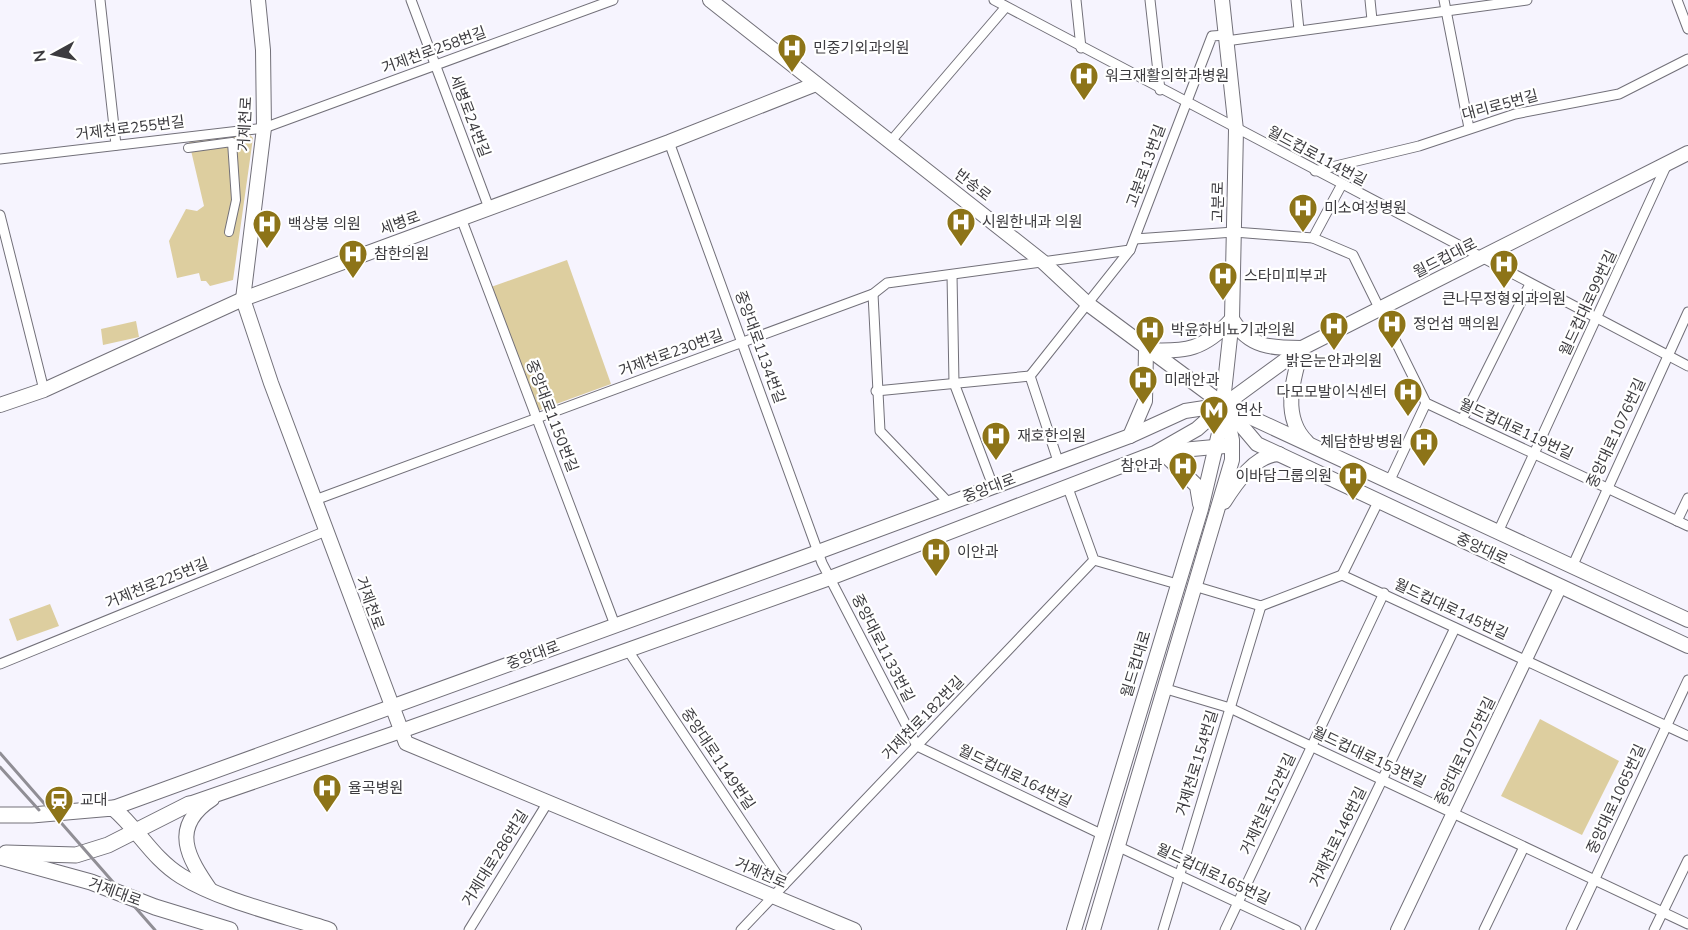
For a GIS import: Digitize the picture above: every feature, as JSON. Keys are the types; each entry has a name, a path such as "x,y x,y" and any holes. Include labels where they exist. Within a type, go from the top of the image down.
{"main road":[{"name":"거제천로","path":"258,0 263,50 264,128 243,299 390,707 406,743 854,930"},
{"name":"반송로","path":"710,0 1043,262 1088,304 1146,350 1224,405"},
{"name":"고분로","path":"1222,0 1236,130 1232,319 1224,405"},
{"name":"세병로","path":"0,405 44,390 243,299 669,142 816,84"},
{"name":"월드컵대로","path":"1074,930 1101,834 1201,509 1224,405 1302,348 1688,153"},
{"path":"1130,436 1145,401 1146,350 1180,351 1203,345 1232,319 1240,333 1251,341 1269,348 1302,348 1292,390 1292,413 1298,432 1315,449"},
{"path":"1093,930 1232,460 1232,445 1224,405"},
{"name":"중앙대로","path":"1224,405 1257,444 1688,645"},
{"name":"중앙대로","path":"189,804 830,578 1068,488 1158,452 1197,429 1224,405"},
{"name":"중앙대로","path":"0,815 32,815 113,808 615,625 820,558 949,502 1130,436 1185,411 1224,405 1688,620"},
{"path":"1158,452 1257,444"},
{"path":"1158,452 1197,486 1201,509"},
{"path":"1213,522 1240,478 1263,458 1280,453"},
{"path":"211,891 187,852 188,826 200,809 231,788"},
{"path":"0,852 76,855 108,845 189,804"},
{"path":"113,808 159,859 181,876 211,891 329,930"},
{"name":"거제대로","path":"0,857 91,882 155,907 230,930"}],"street":[{"path":"100,0 116,145"},
{"name":"세병로24번길","path":"411,0 489,208"},
{"name":"거제천로258번길","path":"264,128 613,0"},
{"path":"994,0 1236,130"},
{"path":"1076,0 1081,48"},
{"path":"1150,0 1160,90"},
{"path":"1296,0 1299,30"},
{"path":"1370,0 1372,20"},
{"path":"1226,38 1372,20 1444,5 1527,0"},
{"path":"1677,0 1688,29"},
{"path":"891,141 1004,4"},
{"path":"1444,5 1469,128"},
{"name":"고분로13번길","path":"1088,304 1130,250 1212,36 1226,38"},
{"name":"대리로5번길","path":"1315,171 1419,146 1515,114 1619,94 1688,59"},
{"name":"거제천로255번길","path":"0,159 264,128"},
{"name":"월드컵로114번길","path":"1236,130 1688,366"},
{"path":"188,148 232,142 236,200 229,232"},
{"name":"중앙대로1134번길","path":"669,142 820,558"},
{"name":"월드컵대로99번길","path":"1498,532 1598,319 1667,164"},
{"path":"1313,238 1341,186"},
{"path":"0,214 44,390"},
{"name":"중앙대로1150번길","path":"461,218 615,625"},
{"path":"1135,239 1234,232 1313,238 1353,255 1378,310 1426,403 1389,482"},
{"name":"거제천로230번길","path":"315,500 873,294 887,283 1130,250"},
{"path":"952,275 954,383 993,486"},
{"path":"1462,420 1530,284"},
{"path":"873,294 876,391 880,431 949,502"},
{"path":"876,391 1030,376 1088,304"},
{"name":"중앙대로1076번길","path":"1572,567 1688,312"},
{"path":"1030,376 1058,461"},
{"name":"월드컵대로119번길","path":"1426,403 1688,526"},
{"path":"1068,488 1094,560 1177,584"},
{"path":"1677,521 1688,498"},
{"path":"1194,586 1261,606 1342,575 1379,500"},
{"name":"거제천로225번길","path":"0,664 326,531"},
{"name":"중앙대로1133번길","path":"820,558 917,746"},
{"name":"거제천로182번길","path":"741,930 1094,560"},
{"name":"월드컵대로145번길","path":"1342,575 1688,736"},
{"name":"중앙대로1075번길","path":"1397,930 1561,586"},
{"name":"거제천로152번길","path":"1225,930 1384,593"},
{"name":"거제천로154번길","path":"1163,930 1261,606"},
{"name":"거제천로146번길","path":"1310,930 1455,628"},
{"name":"중앙대로1149번길","path":"627,649 784,885"},
{"name":"중앙대로1065번길","path":"1571,930 1688,680"},
{"name":"월드컵대로153번길","path":"1163,688 1230,708 1688,924"},
{"name":"월드컵대로164번길","path":"917,746 1101,834"},
{"name":"거제대로286번길","path":"469,930 548,802"},
{"name":"월드컵대로165번길","path":"1117,846 1296,930"},
{"path":"1484,930 1524,847"},
{"path":"1654,930 1688,860"}],"shaded area":[{"path":"250,135 253,138 233,280 210,286 206,281 201,281 199,273 177,278 169,241 186,209 197,211 204,206 189,142"},
{"path":"567,260 611,384 537,411 491,287"},
{"path":"136,321 139,337 103,345 101,329"},
{"path":"50,604 59,626 17,641 9,619"},
{"path":"1540,719 1619,761 1582,835 1501,796"}],"railway":[{"path":"0,753 155,930"},
{"path":"0,767 39,810"}],"place":[{"name":"민중기외과의원","path":"792,74"},
{"name":"워크재활의학과병원","path":"1084,102"},
{"name":"미소여성병원","path":"1303,234"},
{"name":"시원한내과 의원","path":"961,248"},
{"name":"백상붕 의원","path":"267,250"},
{"name":"참한의원","path":"353,280"},
{"name":"큰나무정형외과의원","path":"1504,290"},
{"name":"스타미피부과","path":"1223,302"},
{"name":"정언섭 맥의원","path":"1392,350"},
{"name":"밝은눈안과의원","path":"1334,352"},
{"name":"박윤하비뇨기과의원","path":"1150,356"},
{"name":"미래안과","path":"1143,406"},
{"name":"다모모발이식센터","path":"1408,418"},
{"name":"연산","path":"1214,436"},
{"name":"재호한의원","path":"996,462"},
{"name":"체담한방병원","path":"1424,468"},
{"name":"참안과","path":"1183,492"},
{"name":"이바담그룹의원","path":"1353,502"},
{"name":"이안과","path":"936,578"},
{"name":"율곡병원","path":"327,814"},
{"name":"교대","path":"59,826"}]}
